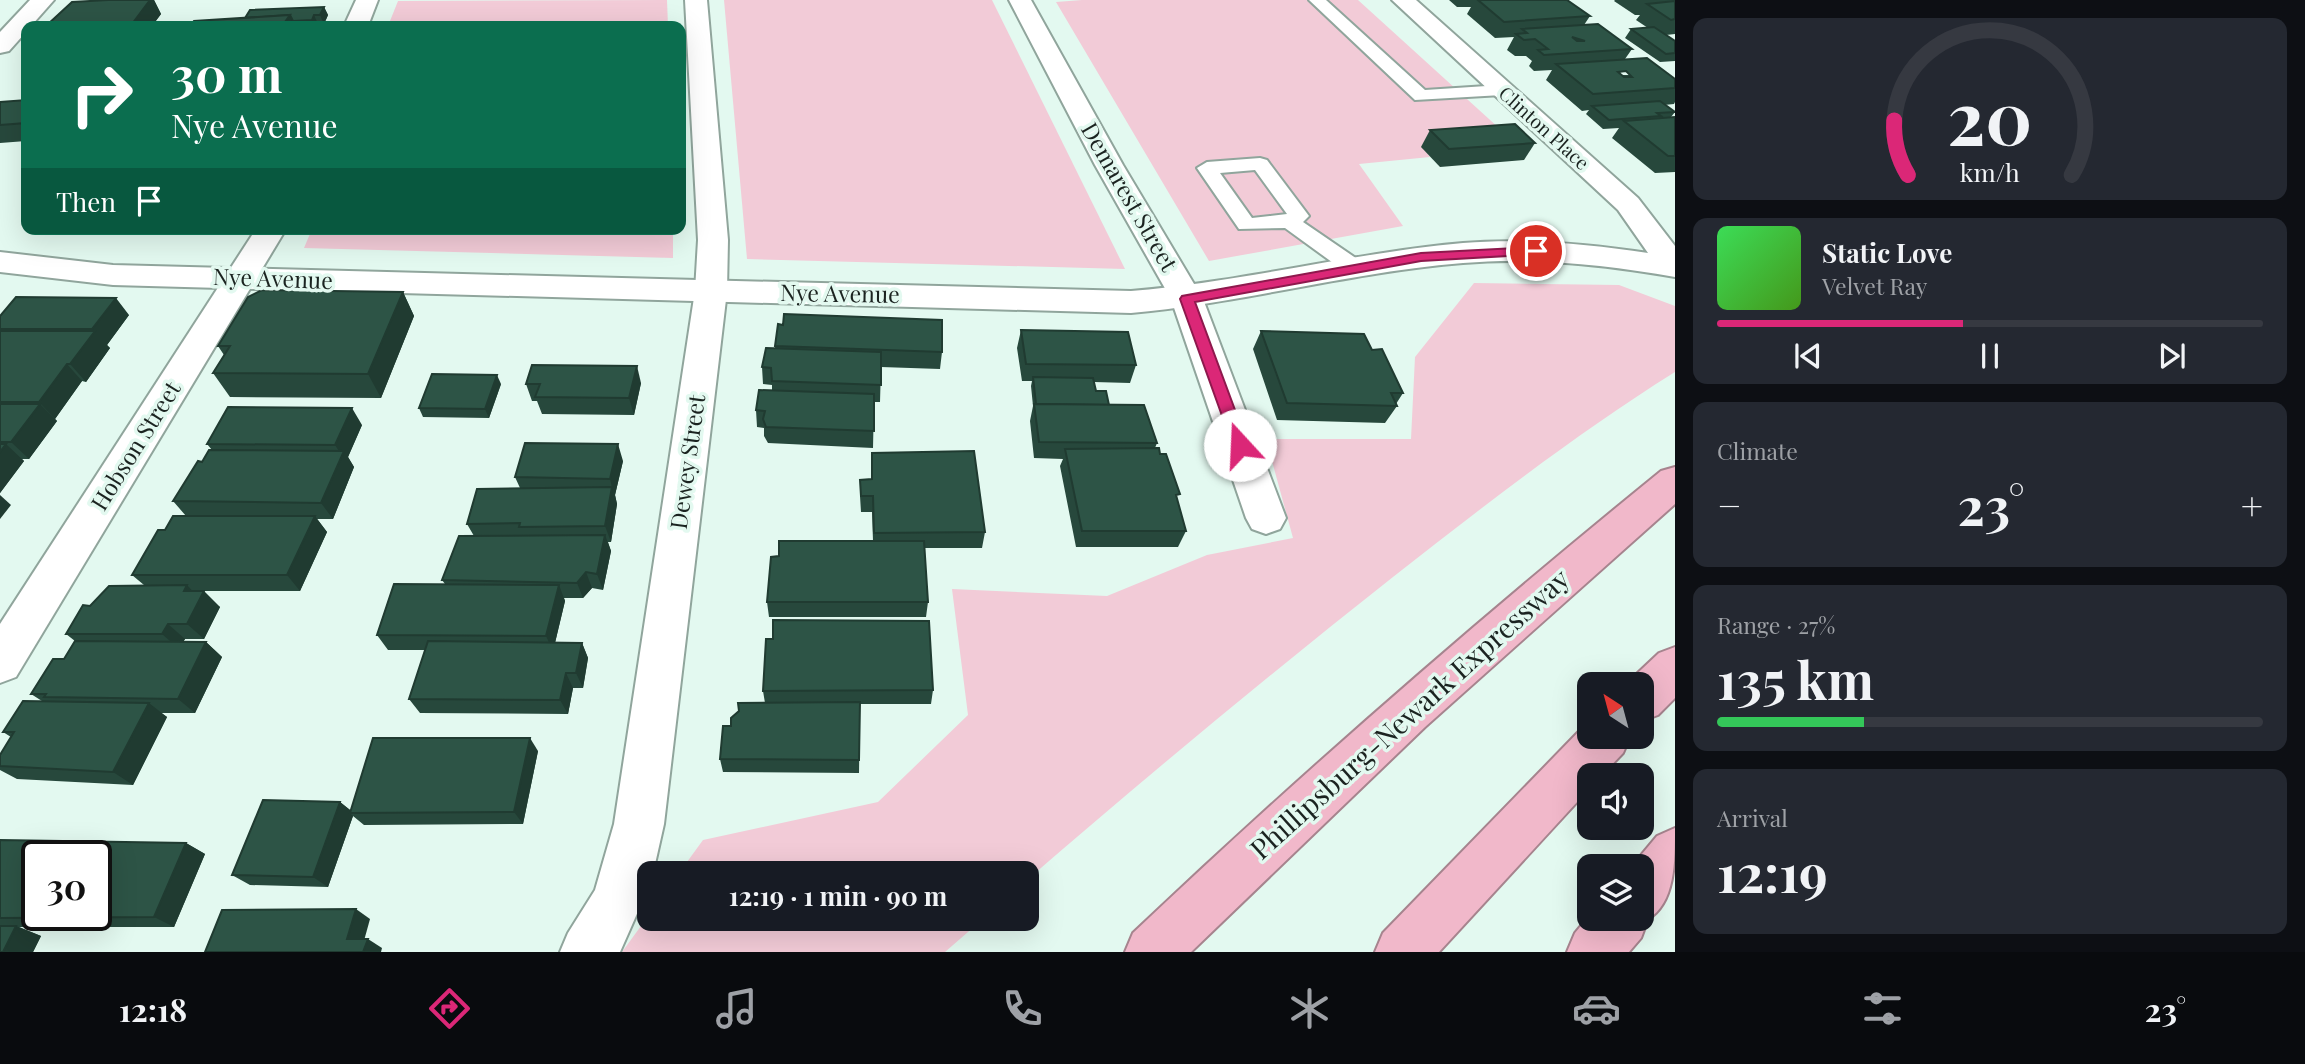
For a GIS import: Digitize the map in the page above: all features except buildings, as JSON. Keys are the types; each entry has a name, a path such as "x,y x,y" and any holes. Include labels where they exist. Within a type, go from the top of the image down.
{"highway":[{"name":"Phillipsburg-Newark Expressway","path":"1152,952 1364,751 1596,547 1675,482"},
{"path":"1654,688 1675,667"},
{"path":"1402,952 1595,749"},
{"path":"1654,880 1675,854"},
{"path":"1594,952 1612,931"}],"street":[{"path":"24,21 43,0"},
{"path":"358,21 367,0"},
{"name":"Dewey Street","path":"599,935 625,886 639,824 711,291 713,240 696,0"},
{"name":"Demarest Street","path":"1020,0 1187,299 1266,518"},
{"name":"Clinton Place","path":"1403,0 1628,204 1675,266"},
{"path":"0,47 21,24"},
{"name":"Hobson Street","path":"0,663 267,235"},
{"name":"Nye Avenue","path":"0,262 113,275 1131,302 1187,299 1432,256 1514,251 1580,252 1675,266"}],"lane":[{"path":"1317,0 1421,96 1502,90"},
{"path":"1289,222 1355,268"}],"shaded area":[{"path":"667,0 668,21 390,21 398,1"},
{"path":"724,0 992,0 1125,269 747,259"},
{"path":"1358,0 1511,139 1422,147 1430,157 1359,164 1403,226 1209,261 1056,2"},
{"path":"309,235 673,235 673,258 304,248"},
{"path":"1474,283 1619,285 1675,306 1675,372 1567,445 1393,577 1209,726 1039,870 1039,861 688,861 703,840 878,802 968,715 952,589 1107,596 1207,555 1293,538 1266,439 1411,439 1415,357"},
{"path":"637,931 969,931 945,952 622,952"}],"route":[{"path":"1240,445 1187,299 1421,257 1536,251"}]}
